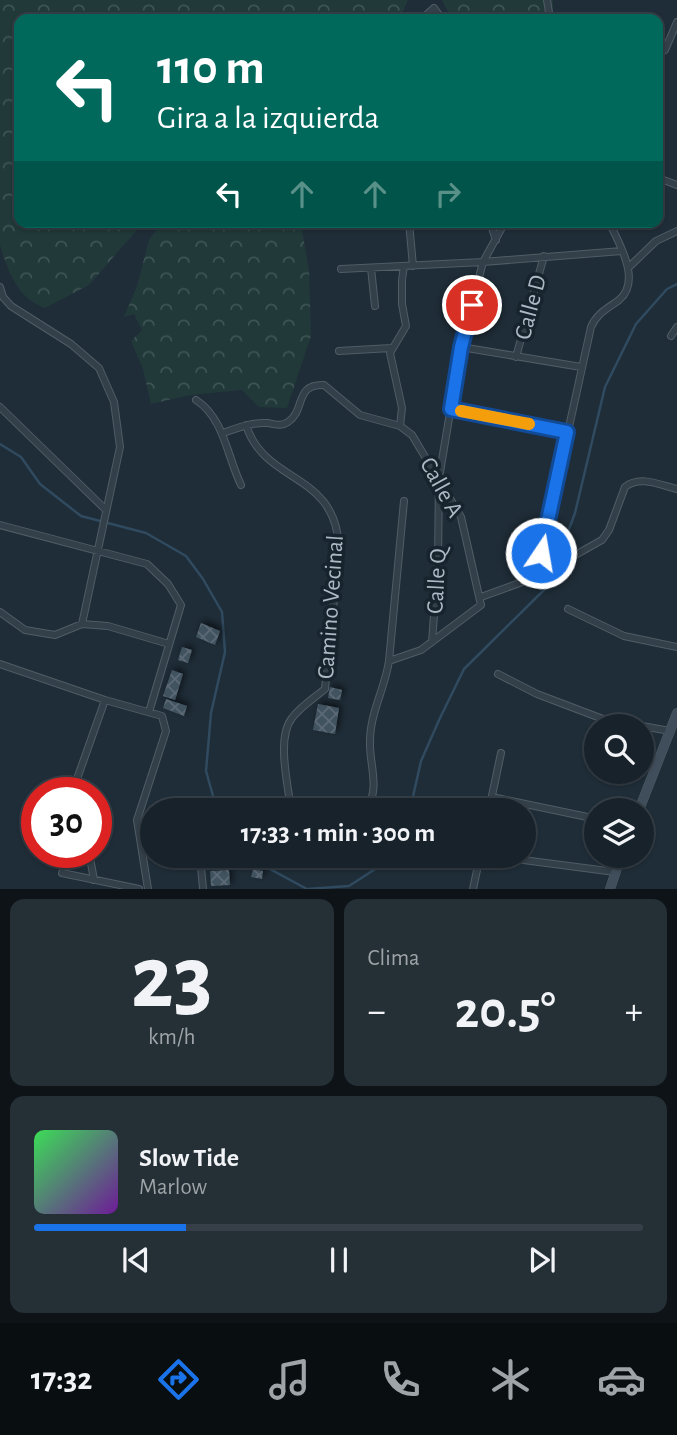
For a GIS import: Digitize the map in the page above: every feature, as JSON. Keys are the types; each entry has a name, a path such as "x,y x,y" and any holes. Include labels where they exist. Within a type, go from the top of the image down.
{"main road":[{"path":"644,798 677,713"},
{"path":"610,889 616,868"}],"street":[{"path":"663,51 677,22"},
{"path":"410,228 413,266"},
{"path":"492,228 496,240"},
{"name":"Calle Q","path":"432,642 438,561 439,478 461,347 483,262 502,228"},
{"path":"536,577 581,367 594,319 627,290 628,268 612,228"},
{"path":"628,268 656,241 677,232"},
{"path":"341,269 622,251"},
{"name":"Calle D","path":"516,358 544,256"},
{"path":"223,433 246,425 281,425 289,422 305,392 310,387 324,385 360,415 400,426 402,408 391,360 391,348 406,326 402,304 404,266"},
{"path":"371,268 374,306"},
{"path":"0,287 3,297 11,306 71,344 99,368 114,402 120,447 82,624"},
{"path":"0,306 3,297"},
{"path":"671,336 677,327"},
{"path":"461,347 581,367"},
{"path":"339,351 391,348"},
{"path":"196,400 206,407 223,433 228,455 241,485"},
{"path":"0,407 106,510"},
{"path":"451,409 567,432"},
{"name":"Camino Vecinal","path":"246,425 250,437 263,455 321,497 331,509 339,532 325,689 293,715 284,740 289,798"},
{"name":"Calle A","path":"400,426 412,435 461,517 481,597"},
{"path":"389,661 421,650 478,609 481,606 481,597 536,577 602,540 609,530 625,487 631,483 648,481 677,489"},
{"path":"371,798 375,780 369,740 389,661 404,501"},
{"path":"0,525 147,564 168,584 181,605 149,712"},
{"path":"568,609 624,636 677,647"},
{"path":"0,612 25,630 55,635 82,624 108,626 169,643"},
{"path":"0,664 105,700 162,716 166,731 137,820 148,889"},
{"path":"498,674 537,694 603,719 670,731"},
{"path":"78,777 105,700"},
{"path":"501,753 492,797 584,816"},
{"path":"536,862 615,872"},
{"path":"92,868 94,880"},
{"path":"201,868 204,889"},
{"path":"474,889 478,868"},
{"path":"62,873 139,889"}],"green space":[{"path":"0,0 408,0 402,14 14,14 14,228 136,228 136,231 89,285 45,308 27,298 21,291 10,274 0,245"},
{"path":"442,0 553,0 553,14 449,14"},
{"path":"158,228 311,228 302,230 309,270 311,336 287,408 259,407 242,390 190,395 151,404 143,369 131,341 142,330 134,314 124,317 137,286 149,240"}],"building":[{"path":"201,623 220,631 215,645 196,637"},
{"path":"182,647 192,650 188,663 178,660"},
{"path":"172,670 183,674 175,700 163,696"},
{"path":"330,687 342,690 340,700 328,698"},
{"path":"166,699 187,706 184,716 163,708"},
{"path":"318,704 339,708 335,734 313,730"},
{"path":"253,869 263,871 262,879 251,877"},
{"path":"229,870 230,885 211,886 210,871"}],"waterway":[{"path":"556,564 575,513 605,387 636,324 667,289 677,284"},
{"path":"0,444 21,457 40,484 81,516 146,533 186,556 203,579 222,612 225,652 211,713 206,771 214,798"},
{"path":"413,798 421,761 464,669 548,586 554,570"},
{"path":"268,868 307,889 349,886 377,868"}],"slow traffic":[{"path":"461,411 529,424"}],"route":[{"path":"472,305 461,347 451,409 567,432 541,553"}]}
